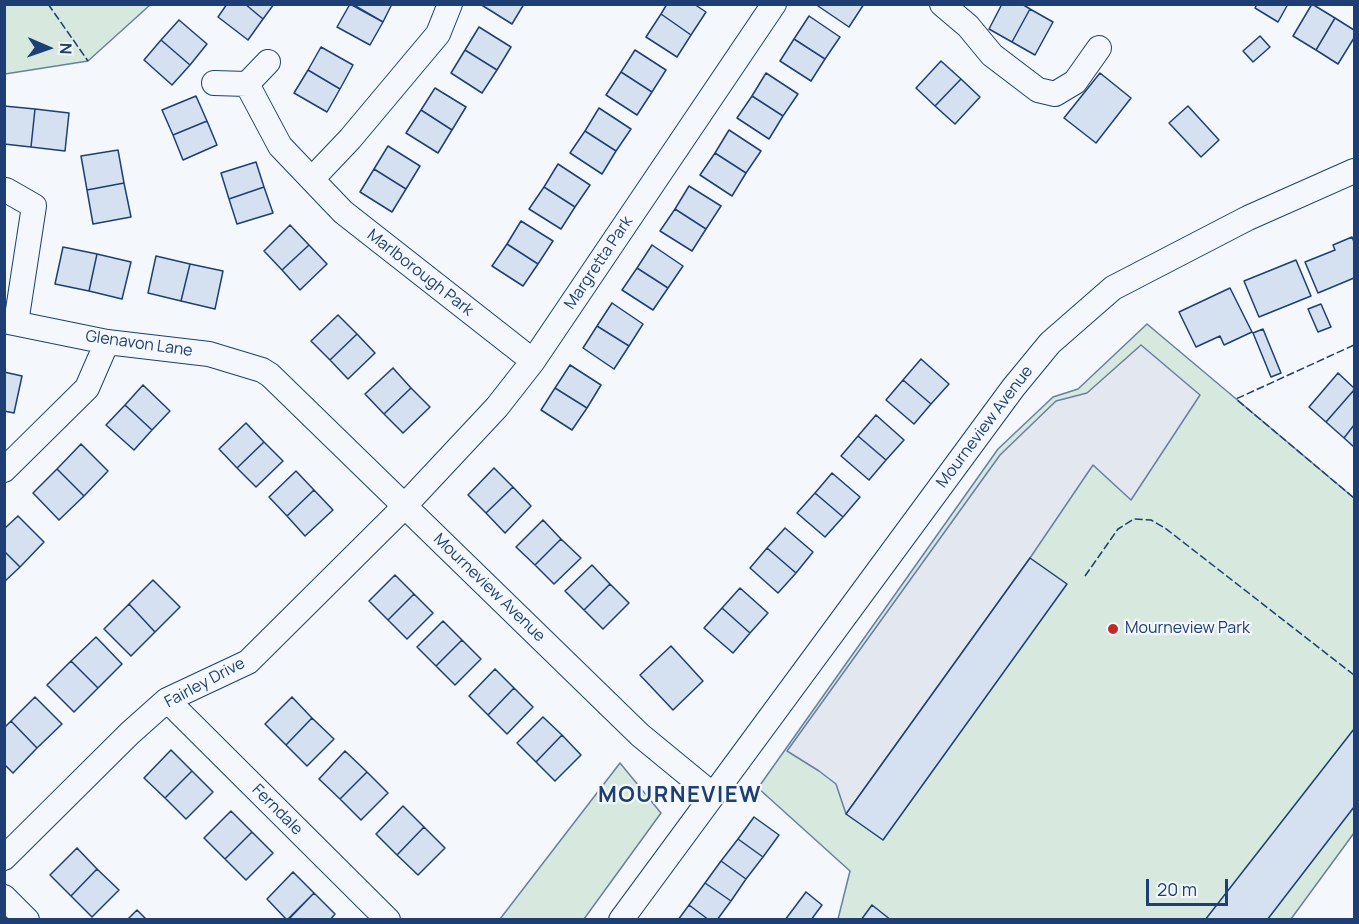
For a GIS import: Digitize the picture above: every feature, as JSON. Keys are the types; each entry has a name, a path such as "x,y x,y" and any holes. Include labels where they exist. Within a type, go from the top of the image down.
{"street":[{"path":"312,179 350,140 438,34 450,4"},
{"name":"Margretta Park","path":"404,506 497,407 533,361 774,4"},
{"path":"942,4 968,26 992,55 1038,90 1055,94 1075,82 1100,48"},
{"path":"214,83 247,84 268,62"},
{"name":"Marlborough Park","path":"247,84 280,146 343,212 533,361"},
{"name":"Mourneview Avenue","path":"621,920 1013,388 1050,343 1113,288 1248,218 1354,171"},
{"path":"6,190 34,206 10,322"},
{"name":"Glenavon Lane","path":"10,322 107,342 209,354 262,370 270,375"},
{"path":"4,470 87,388 107,342"},
{"name":"Mourneview Avenue","path":"270,375 639,735 713,795"},
{"name":"Fairley Drive","path":"4,858 130,733 167,700 248,662 404,506"},
{"name":"Ferndale","path":"167,700 388,920"},
{"path":"4,897 27,920"}],"shaded area":[{"path":"5,4 150,5 88,61 5,74"},
{"name":"Mourneview Park","path":"1147,324 1354,498 1354,833 1291,919 838,919 850,871 758,788 998,449 1053,397 1078,389"},
{"path":"1141,345 1200,395 1131,500 1093,465 1030,558 846,814 836,784 787,751 1000,455 1056,401 1087,393"},
{"path":"620,763 661,813 584,919 500,919"}],"building":[{"path":"227,4 245,4 263,19 248,40 218,17"},
{"path":"245,4 274,4 263,19"},
{"path":"350,4 383,22 370,45 337,27"},
{"path":"352,4 392,4 383,22"},
{"path":"480,4 524,4 512,24"},
{"path":"667,4 694,4 706,12 691,35 661,14"},
{"path":"819,4 864,4 849,27 818,6"},
{"path":"1002,4 1022,4 1030,9 1012,42 989,29"},
{"path":"1257,4 1288,4 1278,22 1255,8"},
{"path":"1312,4 1335,18 1316,50 1293,36"},
{"path":"1030,9 1053,22 1035,55 1012,42"},
{"path":"661,14 691,35 677,57 646,37"},
{"path":"809,16 840,37 825,59 794,39"},
{"path":"1335,18 1354,30 1354,38 1338,64 1316,50"},
{"path":"179,20 207,44 190,65 161,40"},
{"path":"479,27 511,47 497,70 465,50"},
{"path":"1260,36 1270,47 1253,62 1243,51"},
{"path":"794,39 825,59 811,81 780,61"},
{"path":"161,40 190,65 172,85 144,60"},
{"path":"321,47 353,65 340,89 308,70"},
{"path":"465,50 497,70 482,93 451,73"},
{"path":"635,50 666,70 652,92 621,72"},
{"path":"941,61 961,79 935,106 916,88"},
{"path":"308,70 340,89 327,112 294,93"},
{"path":"621,72 652,92 637,115 606,95"},
{"path":"766,73 798,94 783,116 752,96"},
{"path":"1100,73 1131,98 1096,143 1064,118"},
{"path":"961,79 980,97 955,124 935,106"},
{"path":"435,88 466,107 452,130 421,110"},
{"path":"196,96 207,121 173,135 162,110"},
{"path":"752,96 783,116 769,139 737,118"},
{"path":"4,106 35,109 31,147 4,144"},
{"path":"1188,106 1219,140 1201,157 1169,123"},
{"path":"599,108 631,129 616,151 585,131"},
{"path":"35,109 69,113 65,151 31,147"},
{"path":"421,110 452,130 438,153 406,133"},
{"path":"207,121 217,145 183,160 173,135"},
{"path":"729,130 761,151 746,173 715,153"},
{"path":"585,131 616,151 602,174 570,153"},
{"path":"388,146 420,166 406,189 374,169"},
{"path":"118,150 124,183 87,190 81,156"},
{"path":"715,153 746,173 732,196 700,175"},
{"path":"256,162 264,187 229,199 221,173"},
{"path":"558,164 590,185 575,207 544,187"},
{"path":"374,169 406,189 392,212 360,192"},
{"path":"124,183 131,217 93,224 87,190"},
{"path":"689,186 721,206 706,229 675,209"},
{"path":"264,187 273,213 237,224 229,199"},
{"path":"544,187 575,207 561,229 529,209"},
{"path":"675,209 706,229 692,251 660,231"},
{"path":"521,221 553,241 538,264 507,244"},
{"path":"290,225 309,245 282,270 264,251"},
{"path":"1352,237 1354,278 1318,293 1305,262 1335,250 1333,245"},
{"path":"507,244 538,264 523,286 492,266"},
{"path":"309,245 327,264 300,290 282,270"},
{"path":"652,245 683,266 668,288 637,268"},
{"path":"63,247 97,254 89,291 55,284"},
{"path":"97,254 131,262 122,299 89,291"},
{"path":"156,256 190,264 181,301 148,293"},
{"path":"1296,260 1311,296 1259,317 1244,281"},
{"path":"190,264 223,271 215,309 181,301"},
{"path":"637,268 668,288 653,310 622,290"},
{"path":"1230,288 1252,332 1224,345 1220,336 1196,347 1179,312"},
{"path":"612,303 643,324 629,346 597,326"},
{"path":"1321,304 1331,327 1318,332 1308,309"},
{"path":"338,315 357,334 330,360 311,341"},
{"path":"597,326 629,346 614,369 583,348"},
{"path":"1263,329 1281,373 1271,377 1253,333"},
{"path":"357,334 375,353 348,379 330,360"},
{"path":"921,359 949,384 931,404 903,380"},
{"path":"570,365 601,385 587,408 555,388"},
{"path":"393,368 411,388 384,414 365,394"},
{"path":"4,372 22,376 14,413 4,411"},
{"path":"1338,373 1354,390 1326,422 1309,407"},
{"path":"903,380 931,404 914,424 886,400"},
{"path":"143,385 170,411 152,430 125,405"},
{"path":"411,388 430,407 403,433 384,414"},
{"path":"555,388 587,408 572,430 541,410"},
{"path":"1354,390 1354,425 1344,438 1326,422"},
{"path":"125,405 152,430 134,450 106,425"},
{"path":"876,415 904,440 886,460 858,436"},
{"path":"246,423 264,442 237,468 219,449"},
{"path":"1354,425 1354,447 1344,438"},
{"path":"858,436 886,460 869,480 841,456"},
{"path":"264,442 283,461 256,487 237,468"},
{"path":"81,444 108,471 84,496 57,469"},
{"path":"494,468 513,487 486,513 468,495"},
{"path":"57,469 84,496 59,520 33,493"},
{"path":"296,471 314,490 287,516 269,497"},
{"path":"832,473 860,497 843,517 815,493"},
{"path":"513,487 531,506 505,533 486,513"},
{"path":"314,490 333,510 305,536 287,516"},
{"path":"815,493 843,517 825,537 797,513"},
{"path":"18,516 44,542 20,567 4,551 4,529"},
{"path":"543,520 561,539 535,565 516,547"},
{"path":"785,528 813,552 796,573 767,548"},
{"path":"561,539 581,558 554,584 535,565"},
{"path":"767,548 796,573 778,593 750,568"},
{"path":"4,551 20,567 4,582"},
{"path":"1030,558 1067,584 883,840 846,814"},
{"path":"592,565 610,584 584,610 565,591"},
{"path":"395,575 414,594 388,620 369,601"},
{"path":"153,580 180,607 155,632 129,604"},
{"path":"610,584 629,603 603,629 584,610"},
{"path":"740,588 768,613 750,633 722,608"},
{"path":"414,594 433,613 407,639 388,620"},
{"path":"129,604 155,632 131,656 104,629"},
{"path":"722,608 750,633 733,653 704,628"},
{"path":"443,621 462,640 436,666 417,647"},
{"path":"96,637 122,664 98,688 71,661"},
{"path":"462,640 481,659 455,685 436,666"},
{"path":"671,646 703,681 673,710 640,675"},
{"path":"71,661 98,688 74,712 47,685"},
{"path":"495,669 514,688 488,715 469,696"},
{"path":"514,688 533,707 507,734 488,715"},
{"path":"35,697 62,724 37,748 11,721"},
{"path":"292,697 312,718 286,745 265,724"},
{"path":"543,717 562,735 536,762 517,743"},
{"path":"312,718 334,739 307,766 286,745"},
{"path":"11,721 37,748 13,773 4,764 4,728"},
{"path":"1354,729 1354,807 1267,920 1205,920"},
{"path":"562,735 581,755 555,781 536,762"},
{"path":"171,750 192,771 165,798 144,778"},
{"path":"345,751 367,772 340,799 319,779"},
{"path":"192,771 213,792 186,819 165,798"},
{"path":"367,772 388,793 361,820 340,799"},
{"path":"403,806 424,827 397,855 376,834"},
{"path":"231,811 252,832 225,859 204,838"},
{"path":"754,817 779,835 763,857 738,839"},
{"path":"424,827 445,848 418,875 397,855"},
{"path":"252,832 273,853 246,880 225,859"},
{"path":"738,839 763,857 746,879 721,861"},
{"path":"77,848 97,869 71,896 50,875"},
{"path":"721,861 746,879 731,901 705,883"},
{"path":"97,869 119,890 92,917 71,896"},
{"path":"293,872 314,893 287,920 267,899"},
{"path":"705,883 731,901 717,920 709,920 689,905"},
{"path":"806,892 822,905 811,920 785,920"},
{"path":"314,893 335,914 330,920 288,920"},
{"path":"689,905 709,920 678,920"},
{"path":"872,905 891,920 861,920"},
{"path":"137,910 147,920 127,920"}],"fence":[{"path":"48,4 88,61"},
{"path":"1354,345 1236,399 1354,498"},
{"path":"1085,576 1118,529 1134,519 1151,520 1165,528 1354,675"}],"place":[{"name":"Mourneview Park","path":"1113,629"}],"district":[{"name":"MOURNEVIEW","path":"680,796"}]}
